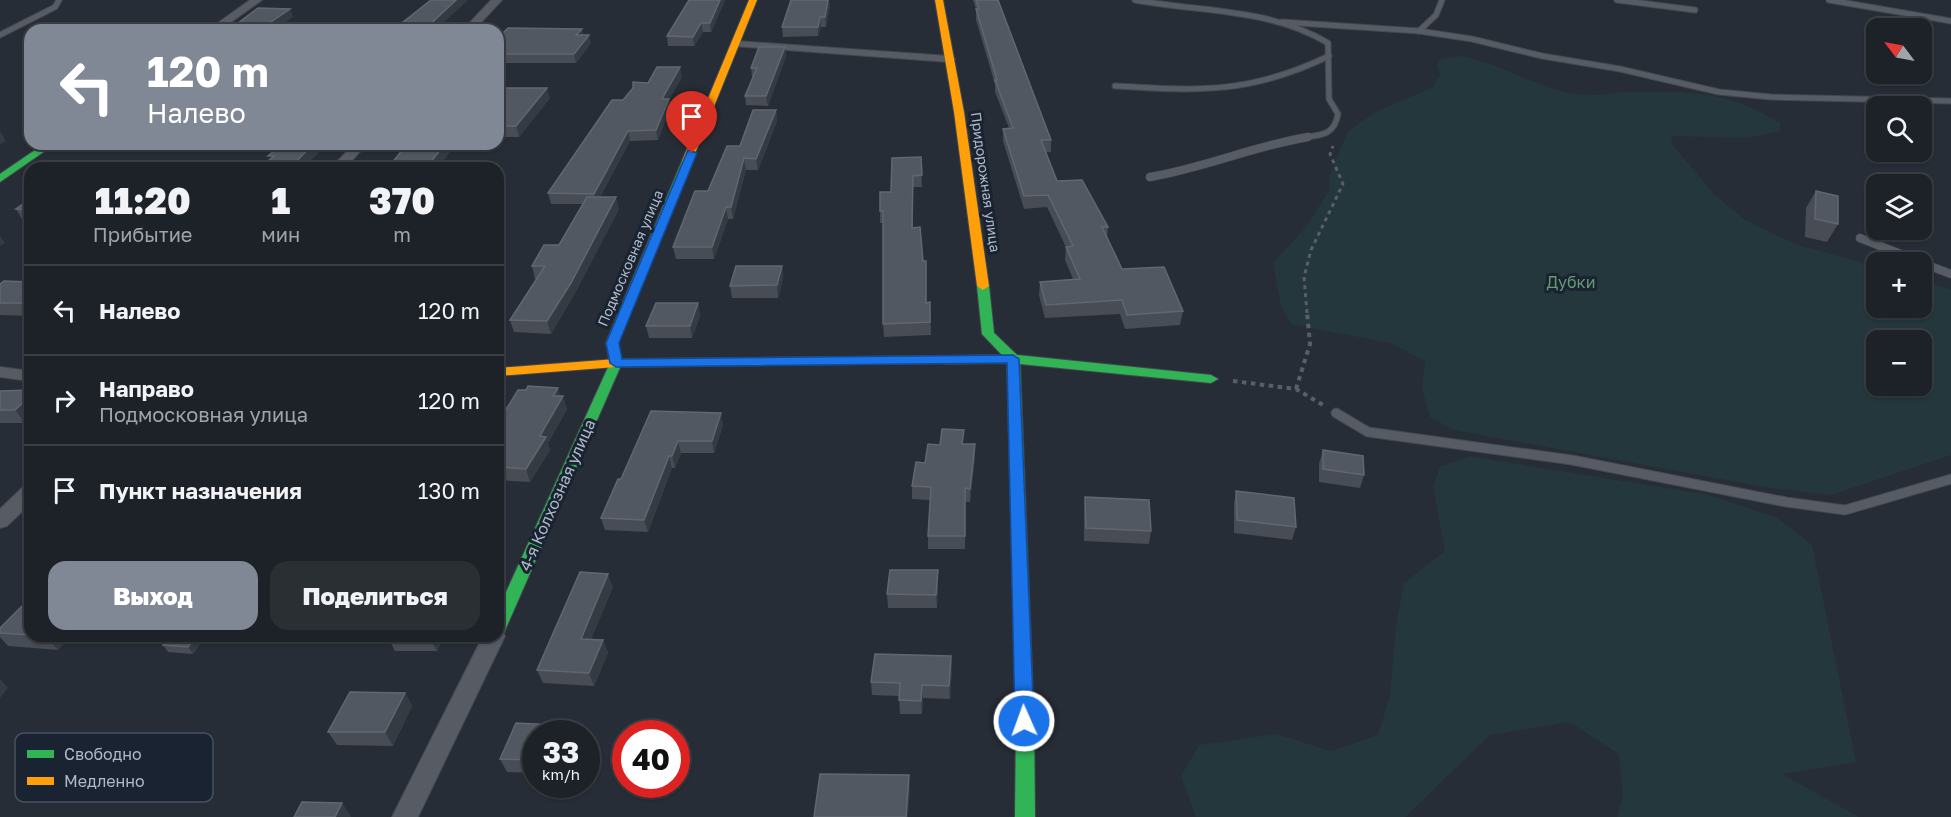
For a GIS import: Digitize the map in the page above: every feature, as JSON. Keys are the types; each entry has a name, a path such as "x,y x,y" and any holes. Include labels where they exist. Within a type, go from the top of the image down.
{"street":[{"path":"222,24 257,0"},
{"path":"474,24 497,0"},
{"name":"Подмосковная улица","path":"616,363 612,343 737,44 753,0"},
{"name":"Придорожная улица","path":"939,0 978,237 988,334 1013,359"},
{"path":"737,44 949,58"},
{"path":"24,162 41,150"},
{"path":"344,162 355,150"},
{"path":"0,179 24,162"},
{"path":"1013,359 1024,709 1025,817"},
{"path":"504,372 616,363 1013,359 1211,379"},
{"name":"4-я Колхозная улица","path":"504,615 616,363"},
{"path":"0,372 24,375"},
{"path":"0,521 24,498"},
{"path":"405,817 491,642"}],"lane":[{"path":"0,35 55,7 59,0"},
{"path":"1135,0 1282,22 1419,32 1472,39 1542,56 1620,69 1719,92 1771,97 1951,101"},
{"path":"1419,32 1436,15 1442,0"},
{"path":"1617,0 1695,10"},
{"path":"1829,0 1951,21"},
{"path":"1150,177 1184,171 1284,141 1312,138 1328,133 1336,125 1338,114 1329,99 1328,43 1317,34 1282,22"},
{"path":"1115,86 1190,90 1229,89 1268,82 1300,72 1329,56"},
{"path":"1860,238 1896,252"},
{"path":"1932,266 1951,274"},
{"path":"1336,413 1368,432 1572,460 1786,502 1845,510 1951,479"}],"path":[{"path":"1296,389 1310,344 1304,277 1311,250 1343,184 1330,154 1335,142 1336,125"},
{"path":"1211,379 1296,389 1336,413"}],"green space":[{"name":"Дубки","path":"1460,56 1475,59 1546,87 1582,95 1626,92 1703,94 1733,101 1780,123 1780,131 1748,138 1673,136 1671,143 1713,193 1745,220 1797,245 1866,263 1866,318 1932,318 1932,283 1951,290 1951,455 1830,495 1764,487 1454,430 1430,417 1422,389 1425,361 1390,343 1291,324 1281,306 1273,263 1305,228 1329,191 1329,177 1348,131 1378,111 1433,87 1440,75 1437,65 1441,59"},
{"path":"1469,456 1709,495 1777,518 1812,545 1856,762 1782,774 1859,817 1617,817 1623,796 1619,754 1570,722 1490,735 1405,817 1196,817 1181,776 1199,745 1276,734 1331,751 1378,735 1390,696 1396,626 1404,583 1445,551 1433,487 1440,467"}],"building":[{"path":"431,0 456,0 430,24 401,24"},
{"path":"689,0 720,0 710,23 701,23 693,37 667,36"},
{"path":"791,0 828,0 825,17 820,17 818,27 782,27"},
{"path":"976,0 998,0 1051,140 1041,140 1057,181 1082,180 1108,227 1102,227 1122,269 1164,267 1183,311 1127,315 1122,300 1046,305 1040,282 1080,279 1066,247 1073,246 1048,195 1024,196 1003,129 1013,128 995,80 997,80 976,9 979,9"},
{"path":"258,8 290,9 268,24 237,24"},
{"path":"508,28 582,29 576,35 589,35 574,54 504,54 504,32"},
{"path":"759,47 785,47 766,96 745,96 757,68 751,68"},
{"path":"657,67 680,67 662,99 669,99 656,130 628,131 594,194 548,193 612,100 623,100 633,88 633,82 648,83"},
{"path":"504,88 547,88 516,126 504,126"},
{"path":"753,110 776,110 756,159 744,158 731,207 726,207 712,247 673,247 695,191 708,191 727,146 740,146"},
{"path":"275,150 307,150 296,162 267,162 274,156 268,156"},
{"path":"402,150 440,150 431,162 393,162"},
{"path":"921,157 922,175 913,176 912,228 920,227 923,261 926,261 926,303 930,302 930,322 883,324 883,211 880,211 880,192 891,192 892,158"},
{"path":"1816,191 1838,196 1838,224 1815,219"},
{"path":"587,197 616,197 571,283 547,321 510,320 545,266 532,266 544,245 559,245"},
{"path":"24,203 24,210 16,209"},
{"path":"736,266 782,266 777,285 730,286"},
{"path":"4,281 24,282 24,303 0,303 0,284"},
{"path":"656,303 698,303 690,326 646,326"},
{"path":"528,386 558,388 553,396 563,396 540,436 546,437 526,469 504,467 504,413 518,390 526,390"},
{"path":"24,390 24,402 15,410 0,410 0,391"},
{"path":"651,411 721,413 712,441 678,441 672,456 669,456 644,520 601,518 618,479 621,479"},
{"path":"942,429 964,430 962,444 975,444 970,489 965,488 965,536 928,536 931,487 912,486 916,462 925,463 928,444 940,445"},
{"path":"1323,450 1363,456 1364,475 1323,469"},
{"path":"1236,491 1294,498 1296,527 1237,520"},
{"path":"1085,497 1149,500 1151,531 1086,528"},
{"path":"890,570 938,570 936,595 887,594"},
{"path":"580,572 608,574 581,639 603,640 589,673 537,670"},
{"path":"24,604 24,635 0,633 0,628"},
{"path":"165,642 192,642 188,647 163,645"},
{"path":"875,654 951,656 949,686 922,685 921,701 899,700 900,683 871,682"},
{"path":"350,692 405,693 385,732 328,732"},
{"path":"516,723 522,723 522,760 500,759"},
{"path":"820,774 909,775 906,817 814,817"},
{"path":"302,802 342,803 335,817 294,817"}],"traffic: fast":[{"path":"24,162 41,150"},
{"path":"504,615 616,363 612,343 687,161"},
{"path":"0,179 24,162"},
{"path":"983,286 988,334 1013,359 1025,721 1025,817"},
{"path":"944,360 1013,359 1211,379"}],"traffic: slow":[{"path":"687,161 753,0"},
{"path":"939,0 959,112 983,286"},
{"path":"504,372 616,363 944,360"}],"route":[{"path":"692,153 612,343 616,363 1013,359 1024,721"}]}
